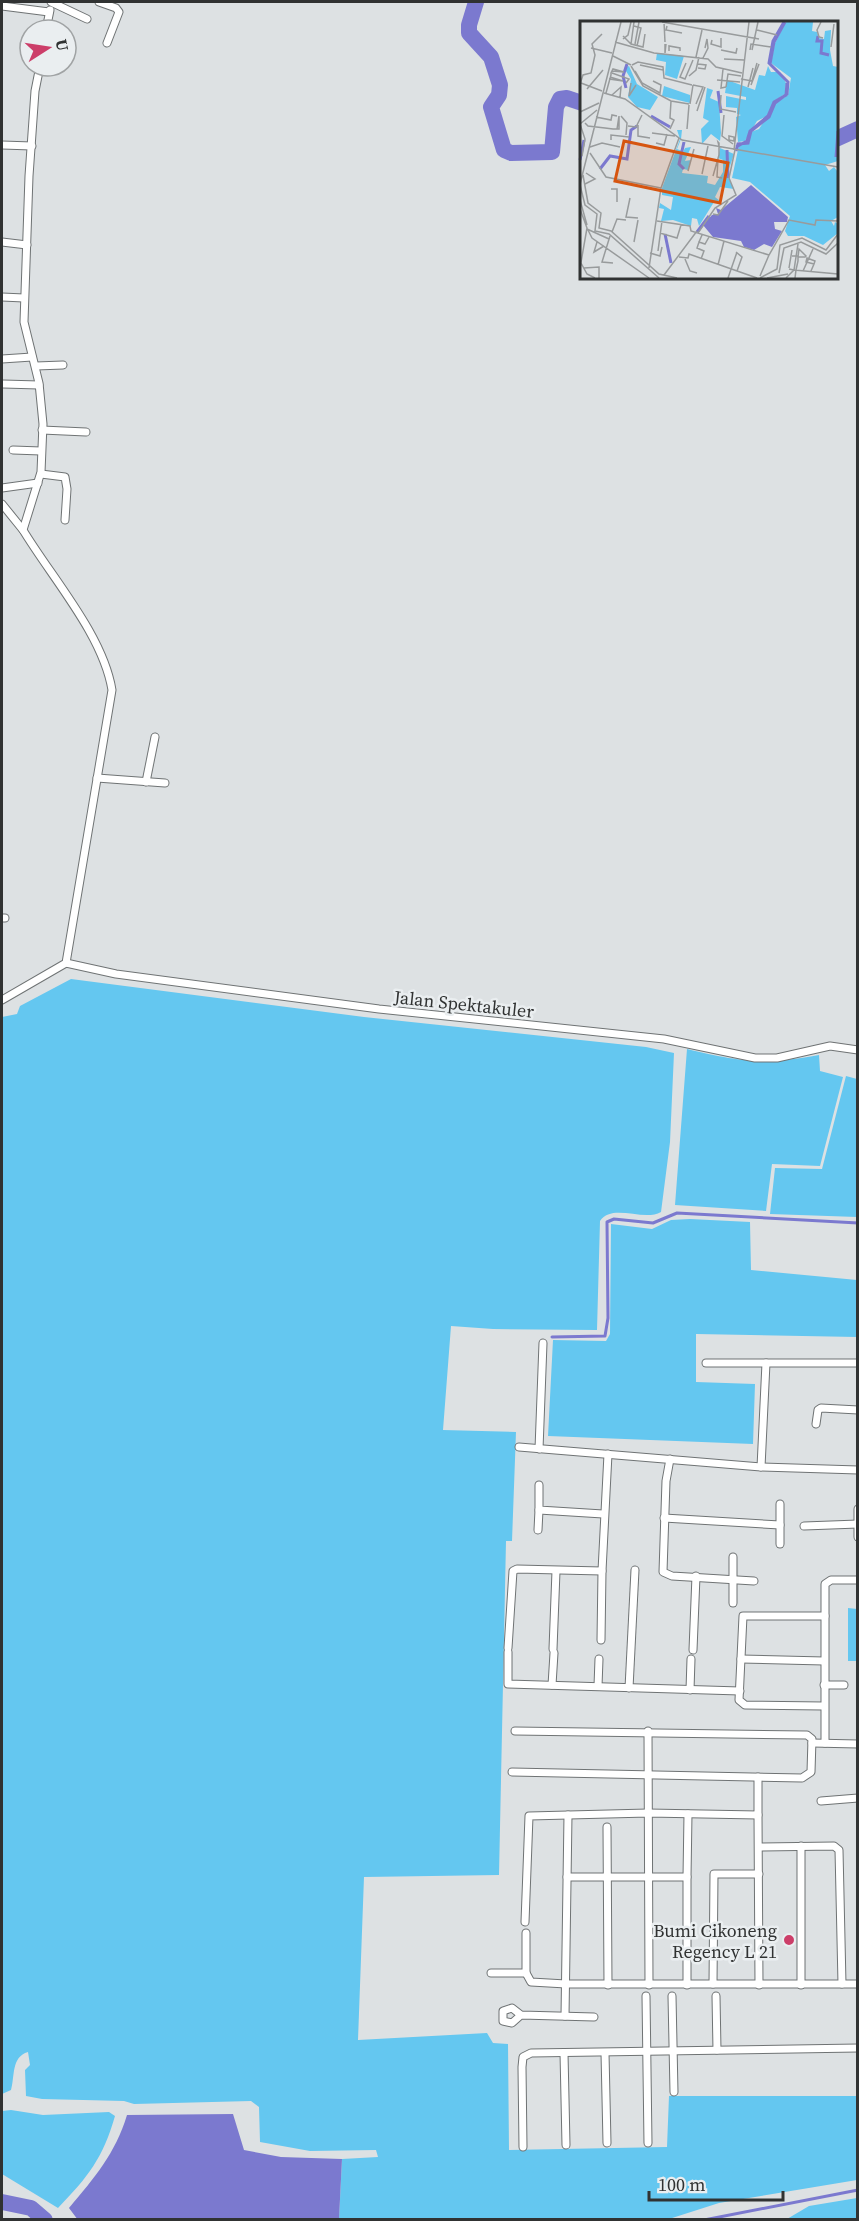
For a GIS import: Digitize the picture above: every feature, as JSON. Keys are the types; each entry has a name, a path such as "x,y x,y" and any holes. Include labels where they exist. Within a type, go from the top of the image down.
{"street":[{"path":"48,18 51,2 87,19"},
{"path":"99,2 116,8 119,12 107,43"},
{"path":"2,6 49,12"},
{"path":"23,530 41,474 42,430 39,385 24,322 35,91 38,78"},
{"path":"2,145 32,146"},
{"path":"2,242 27,245"},
{"path":"2,297 24,298"},
{"path":"2,359 32,357"},
{"path":"36,366 63,365"},
{"path":"3,384 39,385"},
{"path":"42,430 86,432"},
{"path":"13,450 41,451"},
{"path":"41,474 65,477 67,489 65,520"},
{"path":"2,488 38,483"},
{"path":"2,504 23,530 66,594 110,676 112,690 66,963 2,1000"},
{"path":"146,782 155,737"},
{"path":"97,778 165,783"},
{"name":"Jalan Spektakuler","path":"66,963 116,974 379,1009 664,1039 755,1058 777,1058 830,1046 858,1050"},
{"path":"538,1449 543,1343"},
{"path":"706,1363 857,1363"},
{"path":"761,1467 766,1363"},
{"path":"816,1424 821,1408 858,1410"},
{"path":"519,1447 761,1467 858,1470"},
{"path":"601,1640 603,1514 608,1454"},
{"path":"670,1459 664,1518 663,1572 668,1575 754,1581"},
{"path":"538,1530 539,1485"},
{"path":"780,1504 780,1544"},
{"path":"858,1509 858,1537"},
{"path":"539,1510 603,1514"},
{"path":"664,1518 780,1525"},
{"path":"804,1527 857,1524"},
{"path":"733,1557 731,1578 733,1603"},
{"path":"602,1571 517,1569 513,1571 508,1684 740,1691"},
{"path":"629,1688 635,1570"},
{"path":"552,1685 556,1571"},
{"path":"693,1650 696,1576"},
{"path":"825,1743 823,1706 827,1581 858,1580"},
{"path":"823,1706 745,1705 741,1704 740,1691 742,1619 745,1615 825,1616"},
{"path":"598,1686 599,1659"},
{"path":"690,1690 691,1659"},
{"path":"741,1659 824,1661"},
{"path":"824,1685 844,1685"},
{"path":"512,1772 807,1777 811,1772 812,1743 807,1735 648,1731 515,1731"},
{"path":"648,1731 649,1985"},
{"path":"812,1743 858,1744"},
{"path":"758,1777 759,1985"},
{"path":"820,1801 858,1798"},
{"path":"525,1922 528,1817 648,1814 758,1815"},
{"path":"687,1985 688,1814"},
{"path":"566,2016 568,1815"},
{"path":"607,1827 608,1985"},
{"path":"801,1846 801,1985"},
{"path":"760,1847 834,1846 839,1850 842,1984"},
{"path":"713,1984 714,1874 759,1874"},
{"path":"567,1877 687,1877"},
{"path":"526,1933 526,1973 531,1982 608,1985 858,1984"},
{"path":"491,1973 526,1973"},
{"path":"646,1996 648,2143"},
{"path":"672,1996 674,2092"},
{"path":"716,1996 717,2050"},
{"path":"521,2015 594,2017"},
{"path":"523,2147 523,2057 531,2053 858,2048"},
{"path":"564,2053 566,2145"},
{"path":"605,2053 607,2143"}],"shaded area":[{"path":"71,979 364,1017 646,1047 674,1053 670,1142 661,1212 654,1215 612,1213 600,1221 597,1330 493,1329 451,1326 443,1430 516,1432 512,1541 506,1541 499,1875 364,1877 358,2040 487,2033 493,2043 508,2044 509,2150 667,2147 669,2096 857,2096 857,2180 719,2203 669,2219 339,2219 342,2159 378,2157 376,2150 310,2151 260,2142 259,2107 251,2101 134,2104 124,2101 42,2099 26,2096 25,2070 30,2065 28,2052 23,2054 16,2063 11,2090 2,2094 2,1017 17,1014 20,1006"},
{"path":"687,1049 752,1061 819,1055 820,1071 843,1077 820,1166 772,1164 766,1211 675,1205"},
{"path":"846,1076 857,1079 857,1217 770,1214 775,1168 822,1169"},
{"path":"671,1220 750,1222 751,1270 857,1280 857,1337 696,1334 696,1382 755,1384 753,1444 548,1436 553,1340 606,1341 610,1334 611,1224 652,1229"},
{"path":"848,1608 857,1609 857,1661 848,1661"},
{"path":"11,2110 43,2115 109,2112 115,2116 100,2155 78,2186 58,2208 2,2174 2,2111"},
{"path":"233,2114 244,2150 281,2157 342,2159 339,2219 78,2220 69,2208 96,2175 117,2142 127,2115"},
{"path":"857,2198 857,2219 787,2219 809,2206"}],"waterway":[{"path":"476,2 469,33 491,57 500,85 499,95 491,107 504,150 511,153 552,152 556,107 560,99 567,98 580,102"},
{"path":"838,138 858,129"},
{"path":"552,1337 605,1336 608,1318 607,1222 614,1219 653,1223 677,1213 858,1223"},
{"path":"704,2220 858,2190"},
{"path":"2,2202 31,2208 45,2220"}],"place":[{"name":"Bumi Cikoneng Regency L 21","path":"789,1940"}]}
